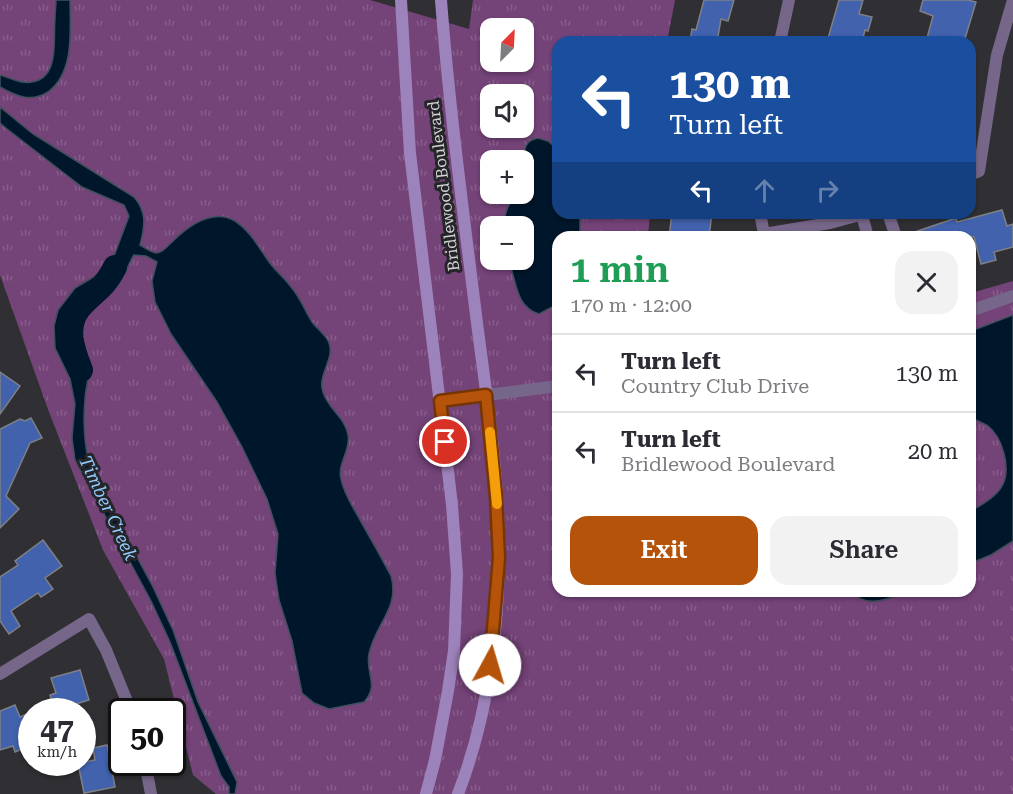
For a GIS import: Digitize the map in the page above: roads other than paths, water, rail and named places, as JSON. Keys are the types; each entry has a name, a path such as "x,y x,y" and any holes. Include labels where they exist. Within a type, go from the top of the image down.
{"main road":[{"name":"Bridlewood Boulevard","path":"401,0 410,153 454,525 457,608 454,651 444,721 426,794"},
{"name":"Bridlewood Boulevard","path":"441,0 452,122 486,395 497,507 498,587 490,665 475,736 458,794"}],"street":[{"path":"781,36 789,0"},
{"path":"976,172 979,171 997,55 1013,0"},
{"path":"782,231 845,219"},
{"path":"976,308 1013,296"},
{"path":"440,401 552,387"},
{"path":"0,674 88,619 106,650 126,698"},
{"path":"148,776 151,794"}],"water":[{"path":"56,0 70,0 69,50 67,62 57,84 48,92 30,98 0,87 0,75 32,82 41,79 47,73 53,56"},
{"path":"0,107 33,134 134,197 141,208 144,220 140,245 150,251 161,252 200,221 218,217 235,221 249,234 294,291 312,322 329,343 330,355 322,386 325,398 344,423 348,435 348,446 340,473 342,485 391,576 393,587 390,607 369,654 372,684 369,696 364,702 329,709 314,703 302,693 292,641 279,600 275,573 278,534 267,499 217,402 171,334 155,302 152,281 157,262 146,256 134,255 116,287 107,293 80,302 70,318 70,336 83,359 88,376 84,422 88,459 173,630 198,702 237,782 235,794 229,794 229,787 221,776 170,642 151,601 75,460 72,438 75,404 70,379 55,348 54,326 58,310 75,288 102,272 108,265 114,256 129,216 124,205 82,187 7,129 0,123"},
{"path":"538,138 552,145 552,219 580,219 580,231 552,231 552,307 539,314 525,305 517,291 512,270 534,270 534,216 505,216 510,204 534,204 534,150 525,150 528,142"},
{"path":"1013,315 1013,541 991,555 976,561 976,508 989,500 1001,488 1006,469 1004,453 997,437 988,426 976,420 976,329"},
{"path":"857,597 892,597 877,601"}],"waterway":[{"name":"Timber Creek","path":"81,370 72,344 73,318 77,310 104,284 115,267"}]}
